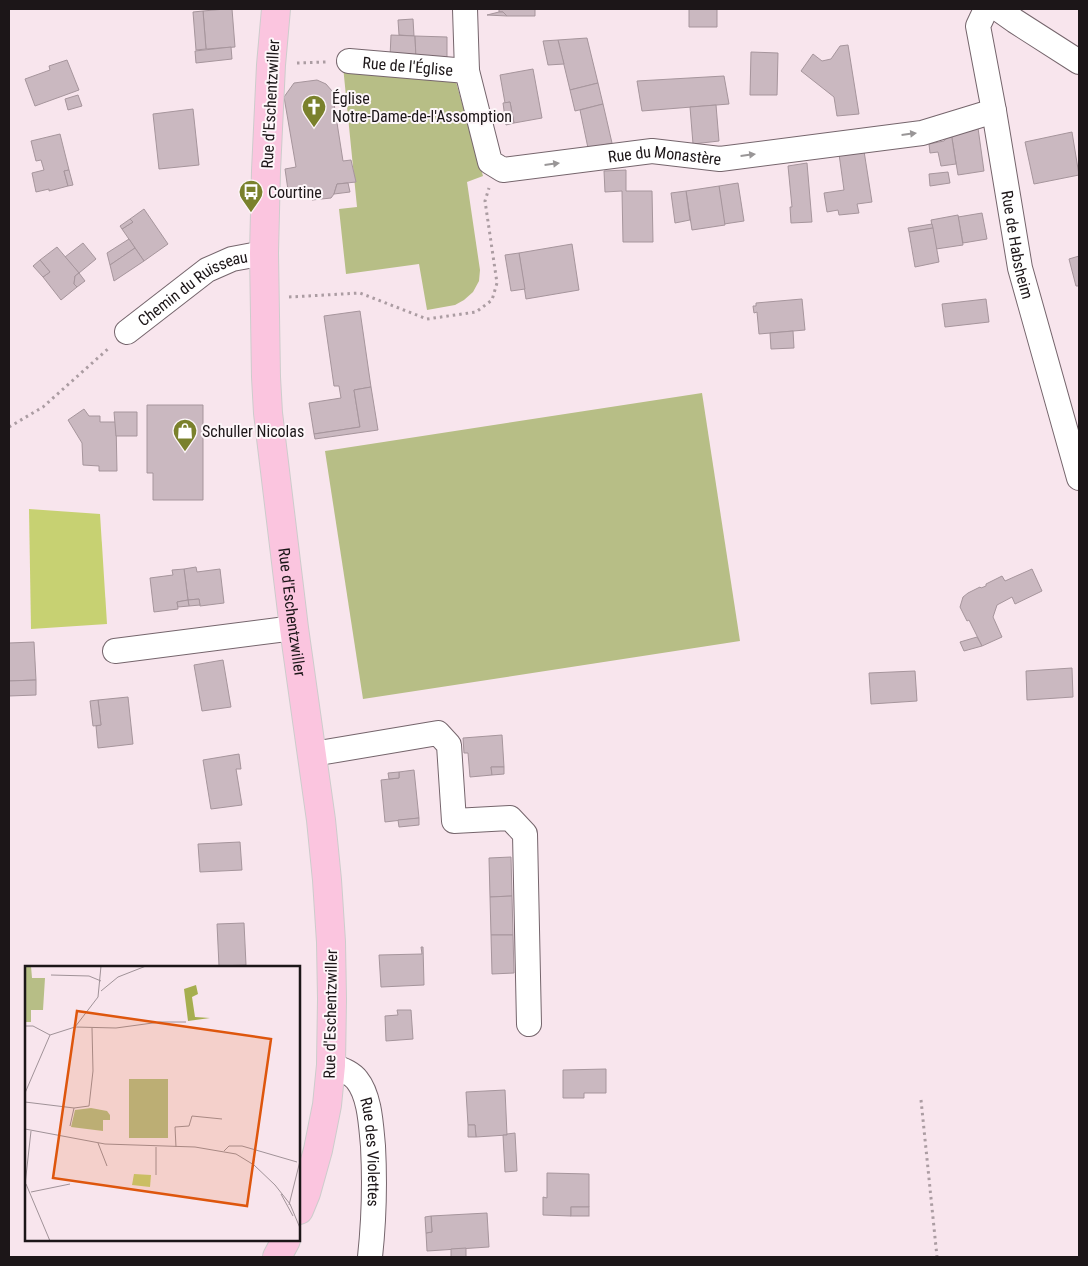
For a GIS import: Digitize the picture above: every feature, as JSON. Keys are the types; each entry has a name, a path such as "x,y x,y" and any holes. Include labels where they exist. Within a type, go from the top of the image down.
{"main road":[{"name":"Rue d'Eschentzwiller","path":"276,9 266,171 264,253 268,413 294,628 321,820 327,880 332,999 331,1065 327,1105 318,1150 300,1207"},
{"path":"277,1257 285,1241"}],"street":[{"path":"465,9 466,71 490,162 500,168"},
{"name":"Rue de Habsheim","path":"986,9 978,26 1020,268 1079,478"},
{"path":"998,9 1079,62"},
{"name":"Rue de l'Église","path":"350,61 466,71"},
{"name":"Rue du Monastère","path":"500,168 652,151 720,159 922,133 994,111"},
{"name":"Chemin du Ruisseau","path":"126,332 208,270 232,259 264,253"},
{"path":"115,651 294,628"},
{"path":"312,754 438,733 449,745 454,821 510,818 525,834 529,1024"},
{"name":"Rue des Violettes","path":"331,1065 349,1073 357,1080 364,1094 371,1119 374,1224 370,1257"}],"path":[{"path":"272,65 350,61"},
{"path":"264,299 360,293 427,319 476,312 492,300 497,283 485,201 500,168"},
{"path":"9,427 42,407 126,332"},
{"path":"921,1100 938,1257"}],"shaded area":[{"path":"343,66 454,75 483,176 467,182 480,270 479,281 473,292 455,305 427,310 419,264 346,274 339,209 357,207"},
{"path":"702,393 740,641 363,699 325,451"},
{"path":"29,509 100,514 107,624 31,629"}],"building":[{"path":"232,9 235,47 206,49 203,11"},
{"path":"499,9 535,9 535,16 507,16 503,12 499,12"},
{"path":"689,9 717,9 717,27 689,27"},
{"path":"203,11 206,49 196,50 193,12"},
{"path":"503,12 507,16 487,15"},
{"path":"413,19 414,36 399,35 398,20"},
{"path":"391,35 415,36 416,59 390,57"},
{"path":"415,36 447,37 447,60 416,59"},
{"path":"587,38 598,83 570,90 558,40"},
{"path":"558,40 564,64 548,65 543,41"},
{"path":"848,45 859,114 837,116 834,97 801,71 813,54 822,61 831,59 840,46"},
{"path":"231,47 232,59 196,63 195,51"},
{"path":"751,52 778,53 777,95 750,95"},
{"path":"67,60 79,90 35,106 25,79 50,70 49,66"},
{"path":"533,69 542,118 514,123 510,102 505,103 500,75"},
{"path":"724,76 729,104 642,111 637,81"},
{"name":"Église Notre-Dame-de-l'Assomption","path":"317,80 326,84 332,91 343,161 351,160 356,182 337,184 331,198 312,200 304,188 288,190 285,169 296,167 284,97 294,83"},
{"path":"598,83 603,104 575,111 570,90"},
{"path":"78,95 82,106 68,110 65,99"},
{"path":"510,102 514,123 506,125 503,103"},
{"path":"603,104 612,143 588,148 580,110"},
{"path":"716,105 719,141 693,144 690,107"},
{"path":"193,109 199,165 159,169 153,114"},
{"path":"978,128 984,171 958,175 951,132"},
{"path":"951,132 956,164 941,166 938,152 930,153 929,144 944,141"},
{"path":"1072,132 1079,175 1034,184 1025,142"},
{"path":"60,134 69,170 64,171 68,186 36,192 32,173 44,170 41,160 36,161 31,141"},
{"path":"864,151 872,202 857,204 859,213 839,215 838,210 827,212 824,193 844,190 839,154"},
{"path":"807,163 812,222 791,223 790,207 792,207 788,166"},
{"path":"69,170 73,185 68,186 64,171"},
{"path":"626,170 626,191 652,191 653,242 623,242 622,191 605,192 604,171"},
{"path":"948,172 950,183 930,186 929,174"},
{"path":"348,183 350,192 334,194 337,184"},
{"path":"738,183 744,221 724,224 719,186"},
{"path":"719,186 725,225 692,230 686,191"},
{"path":"686,191 690,220 675,223 671,193"},
{"path":"144,209 168,244 144,261 122,229 133,222 130,219"},
{"path":"982,213 987,239 963,243 958,217"},
{"path":"958,215 963,245 936,249 931,220"},
{"path":"130,219 133,222 122,229 120,226"},
{"path":"932,224 933,228 909,232 908,228"},
{"path":"933,228 939,262 915,267 909,232"},
{"path":"129,239 135,248 110,265 107,253"},
{"path":"83,243 96,259 79,273 65,257"},
{"path":"572,244 579,290 526,299 519,253"},
{"path":"57,247 79,273 75,276 74,284 77,287 61,300 43,277 50,272 40,260"},
{"path":"135,248 144,261 114,281 110,265"},
{"path":"519,253 525,289 511,291 505,255"},
{"path":"1079,256 1079,286 1076,286 1069,259"},
{"path":"40,260 50,272 43,277 33,266"},
{"path":"79,273 85,281 77,287 74,284 75,276"},
{"path":"802,299 805,330 759,334 757,312 754,313 753,306 756,306 756,303"},
{"path":"986,299 989,322 945,327 942,304"},
{"path":"360,311 371,387 354,390 360,427 314,434 309,403 341,398 339,386 334,386 324,316"},
{"path":"793,331 794,348 771,349 770,333"},
{"path":"371,387 378,430 315,439 314,434 360,427 354,390"},
{"path":"147,405 203,405 203,500 153,500 153,473 147,473"},
{"path":"84,409 89,416 100,416 100,422 116,422 117,471 99,471 99,466 83,465 82,443 68,420"},
{"path":"114,412 137,412 137,436 116,436"},
{"path":"196,567 197,572 220,569 224,603 200,606 199,599 188,600 184,569"},
{"path":"184,569 188,600 177,602 178,609 154,612 150,578 173,575 172,570"},
{"path":"1032,569 1042,591 1015,604 1012,597 997,605 993,617 1002,637 982,646 960,607 963,597 1002,576 1005,581"},
{"path":"199,599 200,605 189,606 188,600"},
{"path":"188,600 189,606 178,607 177,602"},
{"path":"977,637 982,646 964,651 960,642"},
{"path":"34,642 36,680 9,681 9,643"},
{"path":"223,660 231,707 202,711 194,665"},
{"path":"1072,668 1073,697 1027,700 1026,671"},
{"path":"915,671 917,701 871,704 869,673"},
{"path":"36,680 36,695 9,696 9,681"},
{"path":"128,697 133,744 98,748 96,726 101,725 98,700"},
{"path":"98,700 101,725 93,726 90,701"},
{"path":"502,735 504,767 491,767 492,775 470,777 468,753 464,753 463,738"},
{"path":"239,754 241,769 236,769 242,805 211,809 203,760"},
{"path":"491,767 504,767 504,774 492,775"},
{"path":"414,770 419,818 385,822 381,780 399,778 399,772"},
{"path":"399,772 399,778 389,779 388,773"},
{"path":"419,818 419,825 399,827 398,820"},
{"path":"240,842 242,870 200,872 198,844"},
{"path":"511,857 512,896 490,897 489,858"},
{"path":"512,896 513,935 491,935 490,897"},
{"path":"244,923 246,965 219,966 217,924"},
{"path":"491,935 513,935 514,973 492,974"},
{"path":"421,947 423,947 424,985 381,987 379,955 422,954"},
{"path":"397,1010 411,1010 413,1039 386,1041 385,1016 398,1015"},
{"path":"606,1069 606,1093 584,1093 584,1098 563,1098 563,1070"},
{"path":"505,1090 507,1135 476,1137 475,1125 468,1125 466,1092"},
{"path":"468,1125 475,1125 476,1137 468,1137"},
{"path":"515,1133 517,1171 505,1172 503,1135"},
{"path":"547,1173 589,1174 589,1207 571,1207 571,1216 543,1215 543,1197 547,1198"},
{"path":"571,1207 589,1207 589,1216 571,1216"},
{"path":"487,1213 489,1247 427,1251 426,1233 432,1232 431,1216"},
{"path":"431,1216 432,1232 426,1233 425,1217"},
{"path":"466,1248 466,1257 451,1257 451,1249"}],"place":[{"name":"Église Notre-Dame-de-l'Assomption","path":"314,128"},
{"name":"Courtine","path":"251,213"},
{"name":"Schuller Nicolas","path":"185,452"}]}
